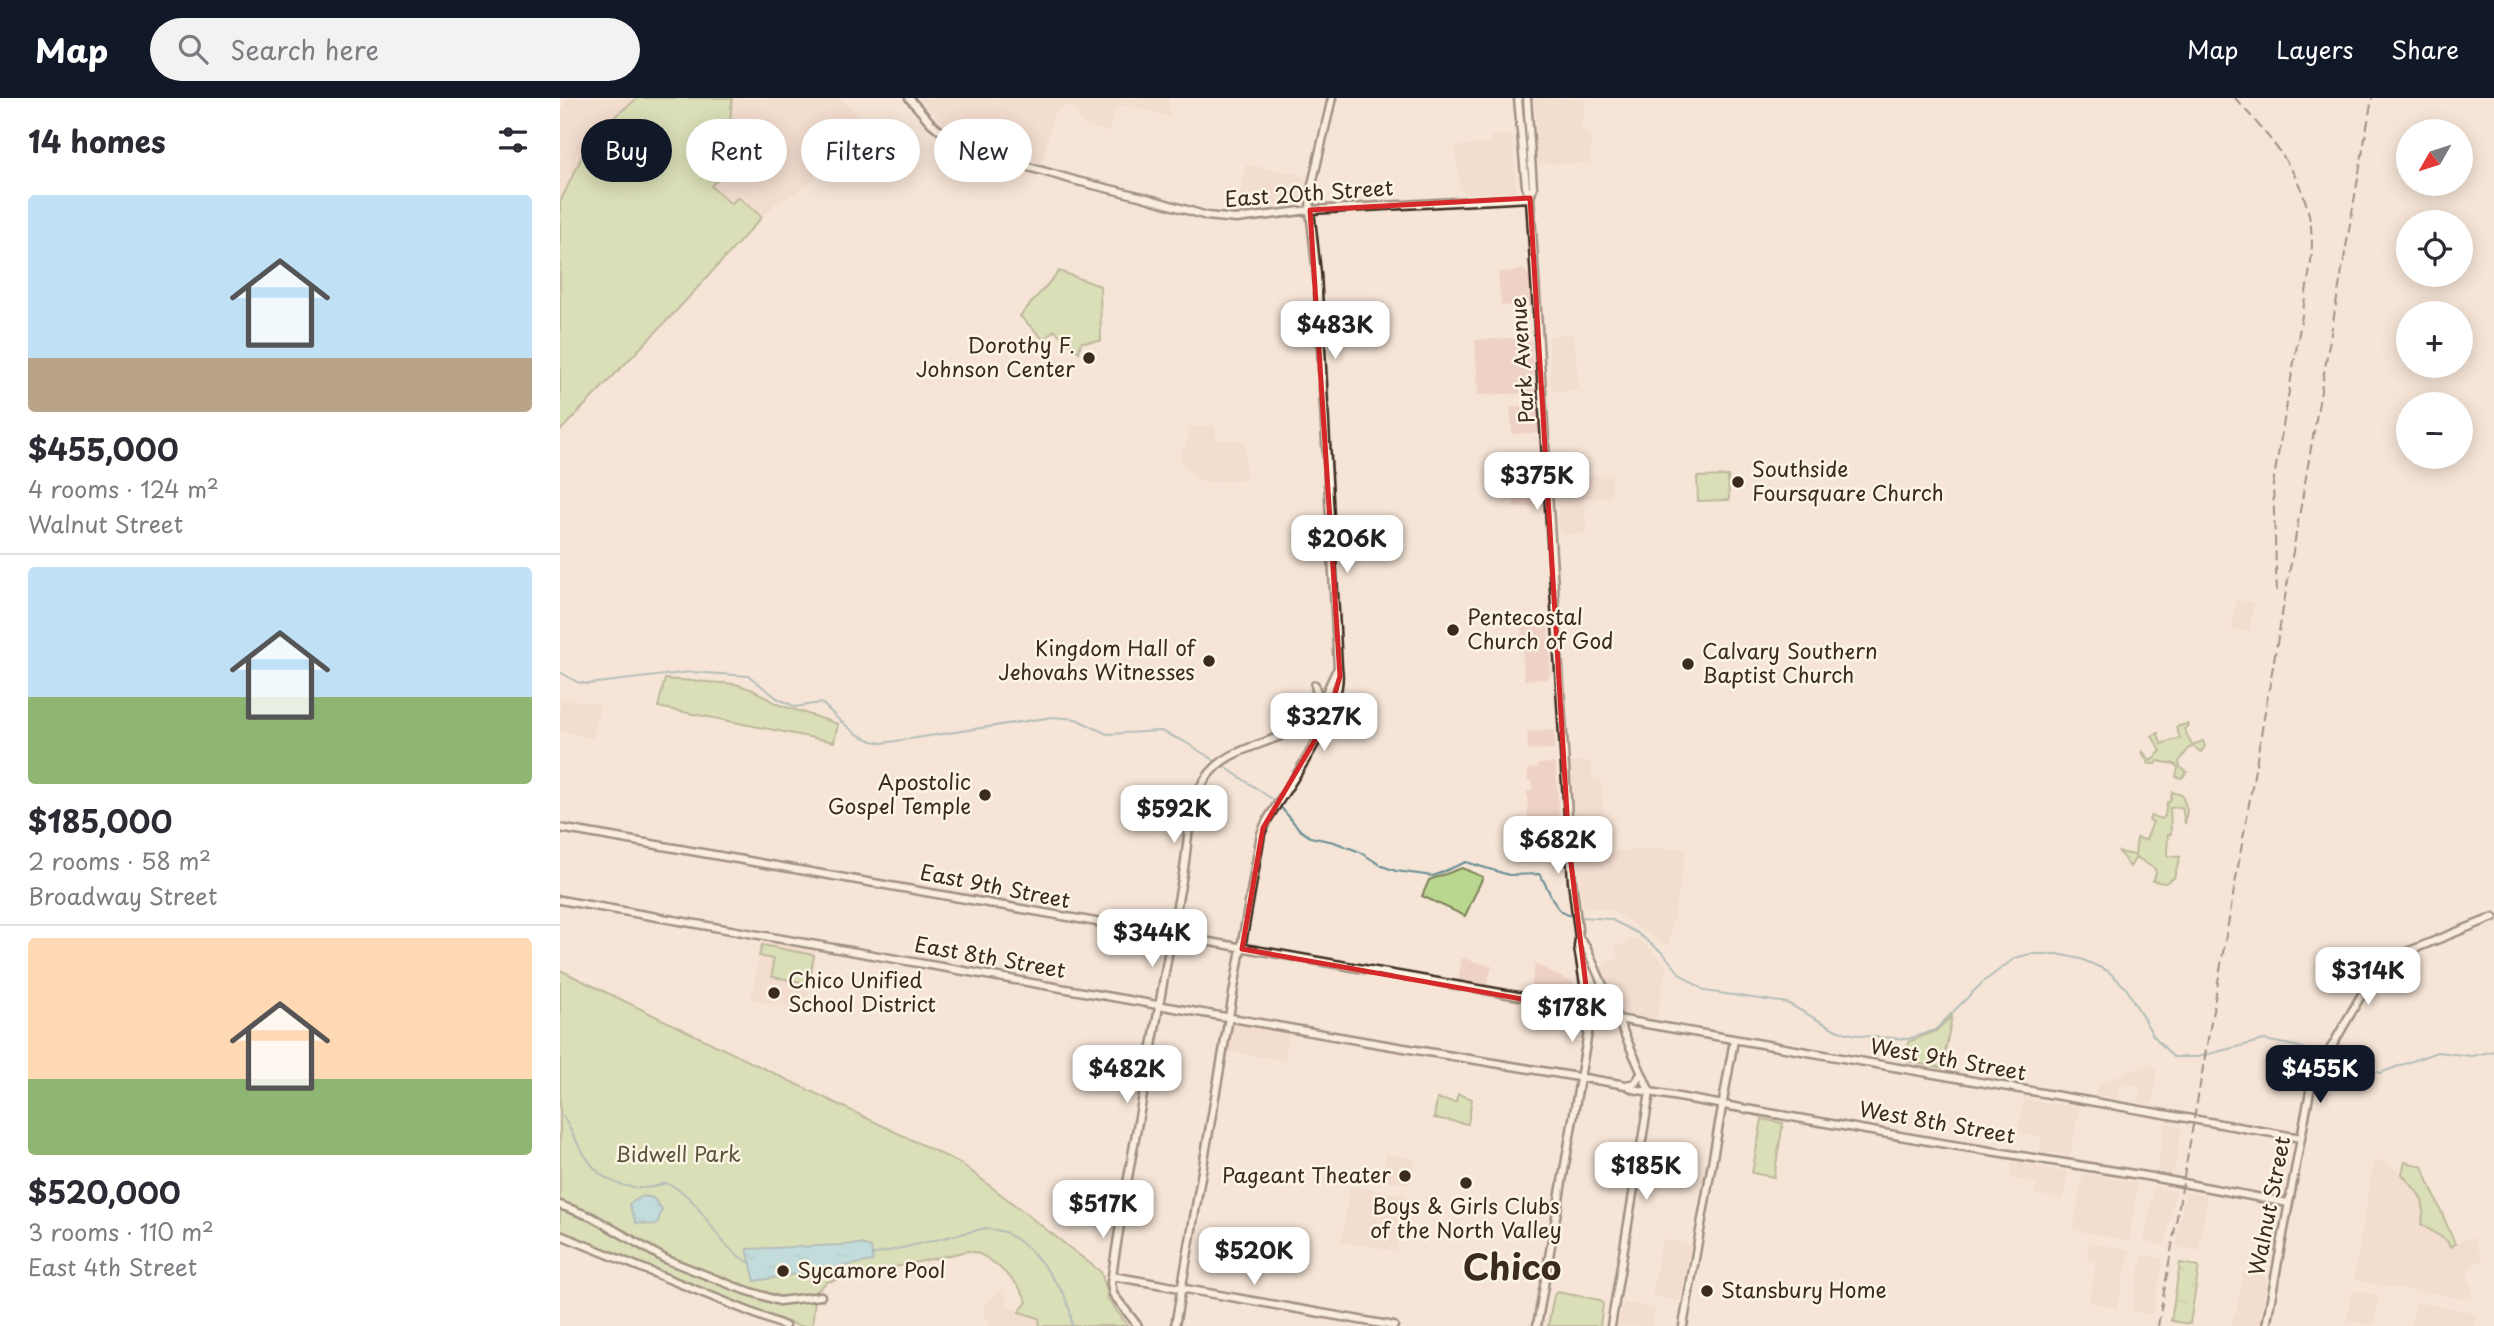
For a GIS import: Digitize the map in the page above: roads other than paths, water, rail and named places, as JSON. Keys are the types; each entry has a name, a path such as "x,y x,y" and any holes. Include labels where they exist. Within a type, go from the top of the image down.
{"main road":[{"name":"East 20th Street","path":"909,98 930,123 970,150 994,159 1207,216 1236,219 1310,210 1530,198"},
{"path":"1175,1326 1261,834 1328,718 1338,688 1317,274 1310,210 1315,167 1332,98"},
{"name":"Park Avenue","path":"1518,98 1526,187 1530,198 1574,902 1590,1021 1537,1326"},
{"name":"Park Avenue","path":"1527,98 1534,187 1530,198"},
{"path":"1138,1326 1113,1294 1112,1276 1194,806 1201,787 1213,769 1226,758 1241,749 1297,727 1320,706 1338,668"},
{"path":"1315,685 1320,706"},
{"name":"East 9th Street","path":"560,828 1564,1004 1589,1011"},
{"name":"East 8th Street","path":"560,900 1580,1078"},
{"name":"Walnut Street","path":"2266,1326 2308,1092 2328,1051 2364,987 2377,972 2401,955 2494,917"},
{"path":"1579,938 1586,947 1650,1092 1611,1326"},
{"name":"West 9th Street","path":"1589,1011 1618,1019 1734,1040 2228,1128 2301,1138"},
{"path":"1683,1326 1734,1040"},
{"path":"1626,1085 1635,1083 1641,1074"},
{"name":"West 8th Street","path":"1580,1078 2288,1203"},
{"path":"560,1205 592,1217 665,1259 736,1287 779,1301 821,1296"},
{"path":"560,1235 785,1326"},
{"path":"1112,1276 1394,1326"}],"water":[{"path":"643,1196 653,1198 662,1209 657,1225 636,1223 629,1204"},
{"name":"Sycamore Pool","path":"862,1244 871,1248 873,1261 755,1281 747,1249"}],"waterway":[{"path":"560,672 577,682 588,684 691,672 749,676 777,698 795,707 820,703 857,734 883,743 1053,717 1076,719 1107,734 1161,731 1217,762"},
{"path":"1222,765 1275,801"},
{"path":"1279,805 1300,830 1310,837 1334,842 1360,852 1382,866 1396,871 1433,876 1466,862 1509,875 1539,874 1556,906 1574,916"},
{"path":"1580,917 1610,919 1637,933 1664,954 1680,974 1705,991 1787,1003 1838,1031 1863,1036 1908,1039 1935,1030 1983,982 2015,958 2030,954 2058,954 2081,959 2108,971 2126,988 2153,1035 2173,1057 2197,1057 2264,1040 2325,1055"},
{"path":"2330,1057 2380,1073 2437,1052 2472,1056 2494,1051"},
{"path":"560,1115 564,1117 586,1157 603,1176 634,1187 665,1183 679,1190 700,1210 727,1246 751,1263"},
{"path":"872,1255 986,1228 1005,1232 1027,1247 1064,1294 1072,1326"}],"railway":[{"path":"2235,98 2282,155 2303,195 2310,218 2310,269 2273,484 2277,595"},
{"path":"2158,1326 2372,98"}],"place":[{"name":"Dorothy F. Johnson Center","path":"1089,358"},
{"name":"Southside Foursquare Church","path":"1738,482"},
{"name":"Pentecostal Church of God","path":"1453,630"},
{"name":"Kingdom Hall of Jehovahs Witnesses","path":"1209,661"},
{"name":"Calvary Southern Baptist Church","path":"1688,664"},
{"name":"Apostolic Gospel Temple","path":"985,795"},
{"name":"Chico Unified School District","path":"774,993"},
{"name":"Pageant Theater","path":"1405,1176"},
{"name":"Boys & Girls Clubs of the North Valley","path":"1466,1183"},
{"name":"Sycamore Pool","path":"783,1271"},
{"name":"Stansbury Home","path":"1707,1291"}],"district":[{"name":"Chico","path":"1512,1268"}],"park label":[{"name":"Bidwell Park","path":"678,1155"}]}
